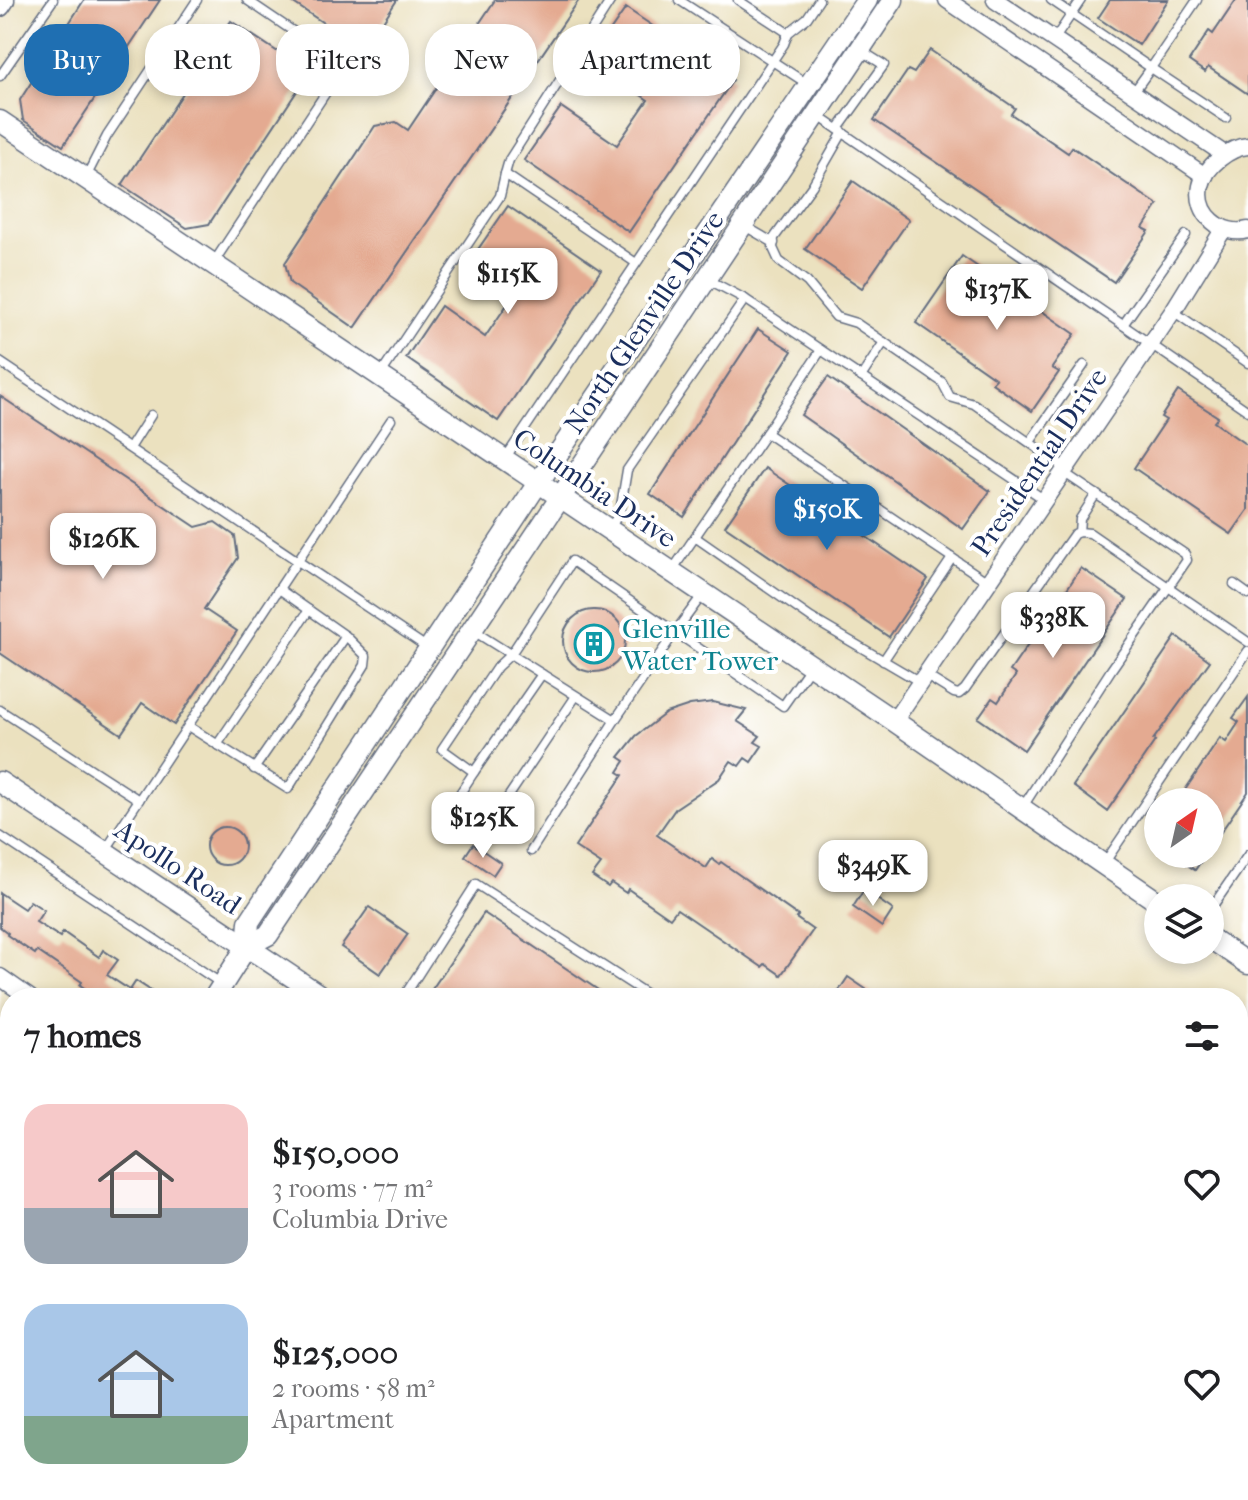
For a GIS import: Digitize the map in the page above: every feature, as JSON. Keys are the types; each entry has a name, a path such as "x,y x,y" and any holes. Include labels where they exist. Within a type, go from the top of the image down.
{"street":[{"path":"0,6 4,0"},
{"name":"North Glenville Drive","path":"220,988 247,946 249,922 366,742 867,0"},
{"name":"North Glenville Drive","path":"247,946 268,935 893,0"},
{"path":"947,0 1205,176"},
{"path":"995,0 1224,154"},
{"path":"1039,62 1053,41"},
{"path":"1117,116 1132,94"},
{"name":"Columbia Drive","path":"0,121 894,721 1144,893"},
{"path":"1248,146 1224,154 1205,176 1201,186 1201,200 1208,215 1223,230 1237,233 1248,230"},
{"name":"Presidential Drive","path":"894,721 1173,311 1223,230"},
{"path":"366,742 388,757"},
{"name":"Apollo Road","path":"0,782 309,988"},
{"path":"1224,948 1248,964"}],"lane":[{"path":"0,76 53,0"},
{"path":"84,179 107,136 197,0"},
{"path":"247,0 283,24"},
{"path":"379,377 500,196 509,160 611,0"},
{"path":"679,0 828,96"},
{"path":"738,0 788,33"},
{"path":"503,460 784,44 788,33 807,18 819,0"},
{"path":"1051,0 1226,118"},
{"path":"1053,41 1081,0"},
{"path":"1132,94 1197,0"},
{"path":"860,50 884,65 841,131 827,162 774,238 779,261 807,282 836,317 856,323 942,382 950,397 974,404 1030,442 1096,494 1185,554 1187,560 1111,670 1022,809"},
{"path":"212,265 324,96"},
{"path":"816,114 1248,411"},
{"path":"505,174 636,263"},
{"path":"743,224 774,243"},
{"path":"1123,325 1186,235"},
{"path":"706,278 745,299 1045,500"},
{"path":"608,530 620,512 627,470 745,299"},
{"path":"1173,311 1248,363"},
{"path":"861,377 884,342"},
{"path":"671,572 821,350"},
{"path":"0,362 428,648"},
{"path":"1030,442 1084,365"},
{"path":"130,448 151,415"},
{"path":"105,852 391,420"},
{"path":"766,433 988,582"},
{"path":"1079,532 1080,519 1096,494"},
{"path":"695,537 811,618 883,661 959,694 1074,534 1079,532 1090,533 1248,642"},
{"path":"883,661 952,558"},
{"path":"474,772 442,749 497,667 511,654 572,561 783,706 811,666"},
{"path":"1234,584 1248,594"},
{"path":"188,726 288,789 365,665 366,656 346,636 279,589"},
{"path":"531,851 615,720 703,594"},
{"path":"217,745 309,610"},
{"path":"472,630 615,720"},
{"path":"254,769 346,636"},
{"path":"1103,865 1248,651"},
{"path":"455,801 542,674"},
{"path":"490,824 576,696"},
{"path":"0,710 139,800"},
{"path":"0,836 214,988"},
{"path":"1224,890 1248,855"},
{"path":"409,988 476,884 637,988"}],"building":[{"path":"84,0 160,0 129,47 129,24 69,24"},
{"path":"289,0 397,0 381,24 325,24"},
{"path":"495,0 579,0 563,24 553,24 553,38 537,62 537,24 479,24"},
{"path":"1110,0 1168,0 1139,45 1098,18"},
{"path":"1236,0 1248,0 1248,94 1208,67 1205,72 1189,61 1209,31 1213,34"},
{"path":"626,8 650,24 615,24"},
{"path":"260,40 276,51 276,96 294,96 209,224 187,228 122,185 181,96 260,96"},
{"path":"930,50 1015,108 1011,114 1068,153 1072,147 1158,205 1143,228 1149,231 1114,282 874,120 908,70 914,73"},
{"path":"24,94 96,96 63,146 23,120 20,100"},
{"path":"431,96 513,96 355,328 290,283 285,263 375,126 396,122 408,130"},
{"path":"642,96 722,96 629,232 524,160 561,107 617,145 648,100"},
{"path":"853,181 909,220 862,288 805,249"},
{"path":"508,206 601,270 498,421 406,358 441,306 485,337 517,290 472,258"},
{"path":"962,256 1075,334 1052,368 1059,372 1032,411 992,383 996,379 916,323"},
{"path":"758,329 792,351 684,517 650,494"},
{"path":"828,377 990,491 963,529 801,415"},
{"path":"1178,391 1218,417 1214,422 1248,446 1248,510 1231,534 1134,468 1166,420 1161,417"},
{"path":"0,396 196,527 215,522 235,536 238,558 204,609 237,631 174,725 142,703 121,734 0,653"},
{"path":"765,468 928,579 889,637 725,526"},
{"path":"1081,568 1127,599 1024,750 978,718 992,698 998,702 1016,675 1010,671 1048,616 1054,620 1073,593 1067,589"},
{"name":"Glenville Water Tower","path":"594,610 606,612 616,619 623,629 623,653 616,663 606,670 594,672 582,670 572,663 565,653 563,641 565,629 572,619 582,612"},
{"path":"1176,636 1210,661 1107,811 1073,786"},
{"path":"1248,697 1248,792 1224,827 1224,788 1186,788 1220,738 1226,742 1239,722 1233,718"},
{"path":"713,702 746,710 737,721 760,736 755,742 762,746 751,762 745,758 739,766 731,761 719,779 676,808 657,835 706,868 712,859 719,864 721,862 813,930 781,975 765,964 762,967 677,909 670,918 628,889 626,893 611,883 608,887 592,876 601,864 575,847 623,775 618,772 625,761 619,757 636,736 666,713"},
{"path":"225,827 239,832 244,846 239,860 225,865 211,860 206,846 211,832"},
{"path":"473,844 501,863 493,875 465,856"},
{"path":"864,890 893,910 882,927 853,907"},
{"path":"0,893 24,909 30,901 44,910 36,922 60,937 63,932 99,957 103,950 118,960 107,975 127,988 84,988 80,985 82,982 37,951 35,954 0,927"},
{"path":"369,907 408,934 380,974 341,947"},
{"path":"484,913 595,988 433,988"},
{"path":"848,977 864,988 841,988"},
{"path":"136,981 147,988 131,988"}],"place":[{"name":"Glenville Water Tower","path":"594,644"}]}
